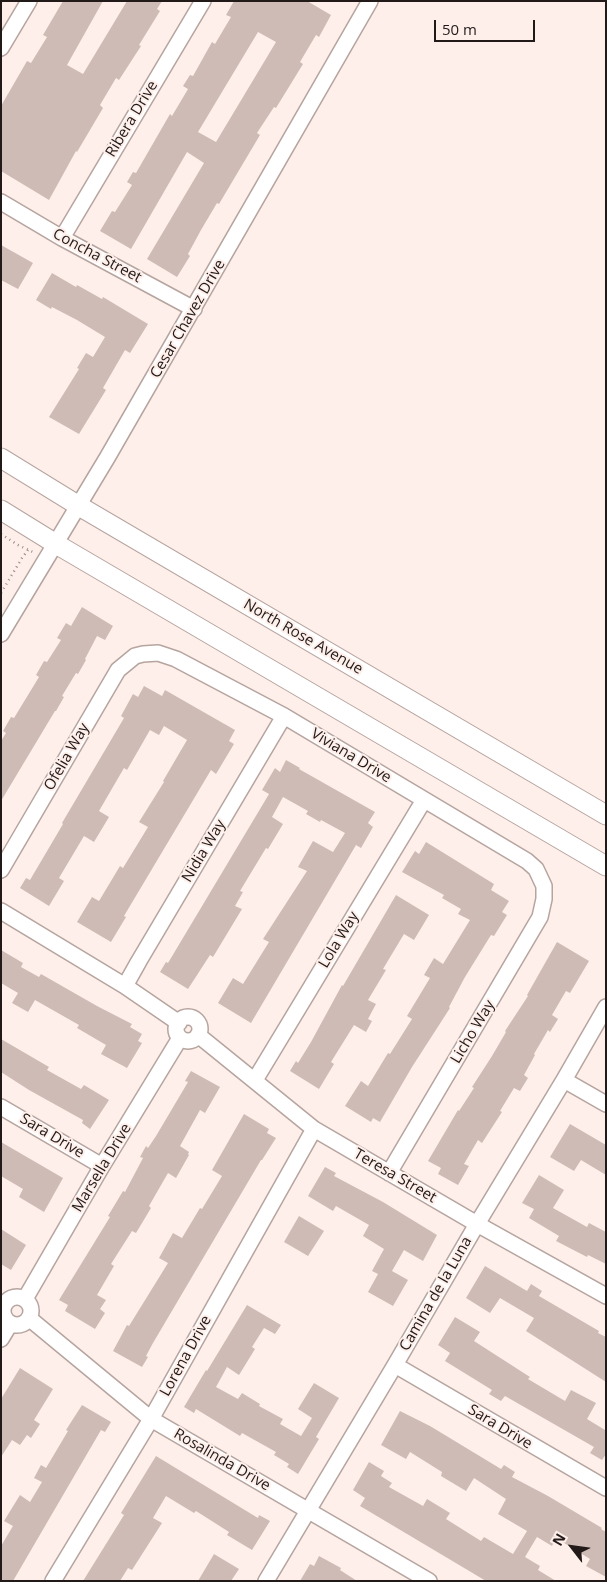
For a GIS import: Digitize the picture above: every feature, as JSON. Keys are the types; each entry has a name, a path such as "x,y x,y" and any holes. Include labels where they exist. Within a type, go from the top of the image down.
{"main road":[{"name":"North Rose Avenue","path":"1,458 79,506 606,815"},
{"path":"1,510 606,866"}],"street":[{"path":"1,48 29,1"},
{"name":"Ribera Drive","path":"62,238 203,1"},
{"name":"Cesar Chavez Drive","path":"1,634 79,506 194,309 364,4"},
{"name":"Concha Street","path":"1,202 62,238 194,309"},
{"name":"Viviana Drive","path":"143,654 158,653 176,659 284,716 527,861 539,874 544,886"},
{"name":"Ofelia Way","path":"1,870 118,670 127,661 143,654"},
{"name":"Nidia Way","path":"125,986 284,716"},
{"name":"Lola Way","path":"255,1080 424,800"},
{"name":"Licho Way","path":"389,1173 540,917 544,899 544,886"},
{"path":"1,911 125,986 180,1030 188,1041 194,1040 198,1035 200,1026 195,1019 185,1018 180,1030"},
{"name":"Camina de la Luna","path":"266,1581 606,1007"},
{"name":"Marsella Drive","path":"25,1299 180,1030"},
{"name":"Teresa Street","path":"198,1035 314,1130 606,1296"},
{"path":"564,1080 606,1104"},
{"name":"Sara Drive","path":"1,1107 102,1166"},
{"name":"Lorena Drive","path":"53,1581 151,1419 314,1130"},
{"path":"13,1298 25,1299 32,1308 30,1319 24,1324 17,1326 10,1324 5,1319 3,1305 13,1298"},
{"name":"Rosalinda Drive","path":"30,1319 151,1419 429,1581"},
{"path":"1,1339 10,1324"},
{"name":"Sara Drive","path":"395,1365 606,1488"}],"path":[{"path":"1,593 28,550"}],"building":[{"path":"63,1 103,1 67,65 83,74 127,1 162,1 157,9 160,11 139,45 141,46 119,80 116,78 100,105 103,108 76,151 49,200 1,171 1,106 27,61 31,63 47,37 43,35"},
{"path":"234,1 307,1 331,15 319,37 316,35 300,62 303,64 276,108 274,107 257,133 260,135 219,204 217,203 201,230 188,254 190,256 177,277 147,259 204,163 187,152 131,249 100,231 112,211 115,212 132,185 127,182 133,172 136,173 170,114 172,116 188,89 183,86 190,75 193,76 212,42 215,44 231,17 226,15","holes":["258,32 276,42 216,142 198,132"]},
{"path":"1,245 33,263 18,289 1,280"},
{"path":"52,273 76,287 77,285 102,299 103,297 148,324 130,353 125,350 103,388 106,390 79,434 49,417 79,369 77,368 86,353 93,357 105,337 77,320 52,307 51,309 36,300"},
{"path":"82,607 113,626 105,640 97,636 78,674 76,673 62,696 64,697 56,711 1,801 1,741 6,733 3,731 11,717 14,718 39,677 36,675 44,661 47,662 61,640 57,638 66,623 71,626"},
{"path":"144,686 162,696 165,690 235,730 229,741 234,744 216,774 211,770 124,916 126,917 111,942 77,922 92,897 99,901 120,866 123,868 148,827 139,822 187,740 164,726 159,735 150,730 127,770 124,768 99,811 109,817 94,842 84,836 59,878 64,881 49,906 20,888 26,878 30,880 63,824 124,718 121,716 133,694 138,697"},
{"path":"286,760 375,812 368,823 373,827 361,848 356,845 251,1023 218,1003 233,978 243,984 269,942 263,939 307,871 298,867 313,841 333,852 345,833 306,814 308,811 283,797 272,817 283,824 240,891 243,892 235,906 242,909 213,957 210,955 188,989 160,972 166,962 168,963 269,794 262,790 275,768 280,772"},
{"path":"426,842 494,884 491,890 509,901 502,912 507,915 494,936 491,935 465,977 450,1008 412,1067 380,1122 373,1118 371,1122 345,1106 361,1081 368,1086 412,1019 407,1016 430,978 424,975 434,958 443,964 470,920 458,914 461,909 442,898 444,895 402,872 415,851 419,854"},
{"path":"396,895 429,915 414,940 404,934 383,969 386,970 368,1000 376,1004 368,1019 372,1021 366,1032 354,1025 331,1062 334,1064 319,1089 290,1071 296,1061 298,1063 311,1042 342,985"},
{"path":"557,942 589,961 570,993 566,991 552,1015 558,1019 550,1032 548,1030 534,1054 524,1075 528,1078 520,1091 514,1088 500,1111 502,1112 482,1143 478,1140 464,1164 469,1166 458,1185 438,1174 441,1168 428,1161 458,1110 474,1088 472,1087 528,996"},
{"path":"1,950 23,963 21,967 39,977 41,974 132,1024 130,1027 142,1034 138,1041 142,1043 127,1068 101,1054 106,1045 77,1028 79,1025 35,1000 28,1012 12,1003 18,993 1,983"},
{"path":"1,1039 49,1067 47,1070 81,1089 84,1085 109,1100 90,1129 82,1123 83,1120 1,1072"},
{"path":"191,1071 220,1087 205,1113 200,1110 180,1146 189,1152 189,1155 176,1178 168,1173 136,1233 132,1231 111,1264 114,1266 97,1295 106,1300 100,1309 105,1313 95,1329 65,1311 68,1305 59,1300 110,1217 108,1216 123,1191 125,1192 143,1158 140,1157 146,1146 148,1148 156,1136 188,1082 185,1081"},
{"path":"244,1114 269,1129 267,1133 276,1138 261,1160 153,1343 142,1367 113,1351 127,1325 129,1326 168,1263 159,1258 173,1233 182,1238 222,1176 212,1170"},
{"path":"570,1124 606,1145 606,1175 581,1160 574,1171 550,1157"},
{"path":"1,1142 63,1178 44,1212 19,1197 23,1189 1,1176"},
{"path":"325,1167 336,1173 334,1176 383,1202 437,1235 423,1261 404,1250 392,1271 408,1280 393,1306 368,1292 378,1274 372,1271 384,1249 363,1236 369,1225 336,1206 333,1211 308,1196"},
{"path":"539,1175 564,1190 553,1208 587,1227 589,1223 606,1232 606,1264 588,1255 587,1257 556,1241 559,1236 529,1218 534,1209 522,1203"},
{"path":"299,1216 324,1231 308,1256 284,1242"},
{"path":"1,1229 26,1245 11,1270 1,1264"},
{"path":"485,1266 527,1291 531,1284 542,1291 539,1296 606,1337 606,1382 526,1331 534,1318 500,1298 490,1313 466,1298"},
{"path":"247,1305 281,1325 275,1334 264,1328 252,1347 255,1349 239,1375 227,1367 216,1387 238,1399 242,1393 260,1404 259,1406 283,1419 280,1424 301,1436 312,1418 298,1409 314,1383 339,1398 316,1437 319,1439 298,1474 287,1467 289,1464 274,1455 276,1452 242,1433 240,1436 196,1409 194,1413 184,1407"},
{"path":"455,1317 480,1332 474,1341 530,1377 528,1379 565,1401 571,1390 596,1403 587,1419 605,1430 606,1428 606,1454 602,1460 590,1453 594,1447 505,1396 501,1401 489,1394 492,1390 445,1361 450,1353 438,1345"},
{"path":"20,1368 53,1389 34,1420 40,1424 31,1438 27,1435 20,1445 12,1440 1,1457 1,1399"},
{"path":"82,1405 111,1422 105,1432 101,1430 13,1581 1,1581 1,1546 13,1526 4,1521 20,1495 30,1502 42,1482 34,1478 41,1465 46,1468"},
{"path":"400,1411 430,1426 501,1469 504,1465 515,1472 512,1477 602,1528 606,1532 606,1577 586,1566 590,1559 556,1538 552,1546 537,1537 525,1557 540,1566 538,1570 556,1581 486,1581 360,1506 365,1498 353,1490 369,1462 384,1471 381,1476 392,1483 389,1487 423,1506 427,1499 450,1513 446,1519 481,1541 484,1537 513,1554 527,1531 498,1514 506,1499 474,1478 466,1491 441,1476 442,1472 410,1452 406,1459 381,1445"},
{"path":"156,1456 258,1518 259,1515 270,1521 252,1550 227,1535 229,1532 196,1511 194,1513 166,1496 153,1518 162,1523 132,1570 128,1568 120,1581 83,1581 124,1515 121,1513"},
{"path":"214,1554 239,1569 231,1581 198,1581"},
{"path":"319,1556 341,1568 340,1570 357,1581 300,1581 310,1564 314,1566"}]}
